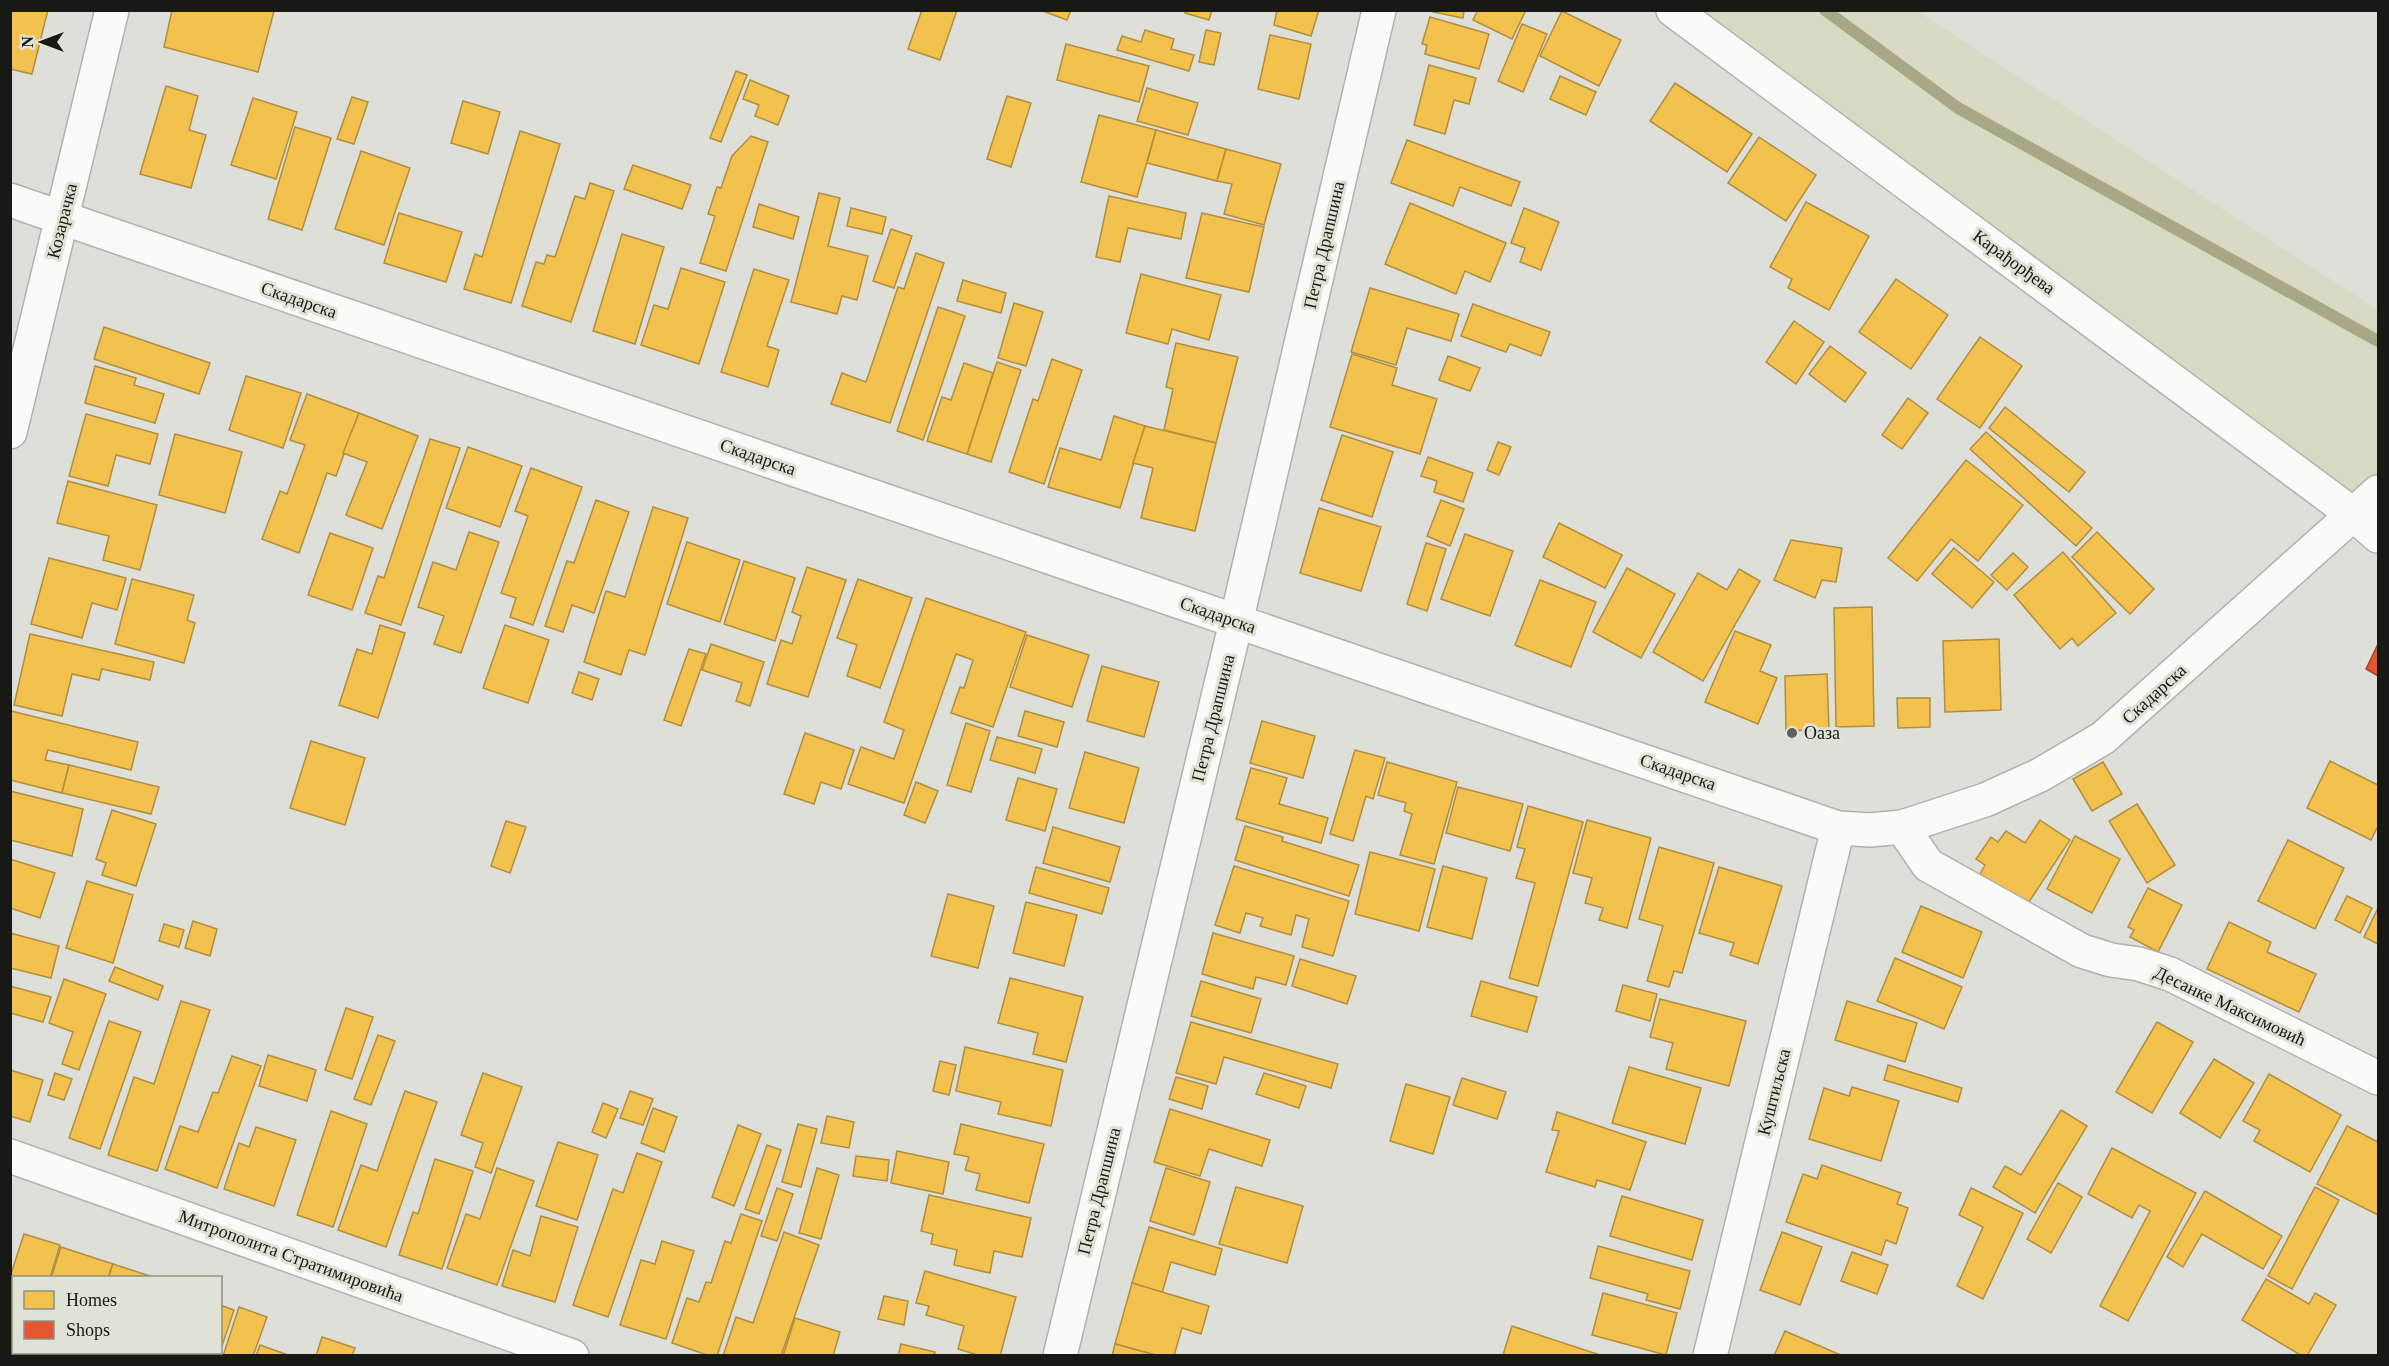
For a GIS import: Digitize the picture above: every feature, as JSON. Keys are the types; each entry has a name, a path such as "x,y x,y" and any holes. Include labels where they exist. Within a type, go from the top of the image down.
{"street":[{"name":"Козарачка","path":"10,432 112,10"},
{"name":"Петра Драпшина","path":"1060,1356 1236,622 1379,10"},
{"name":"Карађорђева","path":"1673,10 2354,515 2379,536"},
{"name":"Скадарска","path":"10,200 1838,828 1870,830 1902,827 1985,800 2040,775 2103,738 2379,492"},
{"name":"Десанке Максимовић","path":"1902,827 1928,865 2082,951 2111,960 2139,964 2170,974 2379,1078"},
{"name":"Куштиљска","path":"1710,1356 1838,828"},
{"name":"Митрополита Стратимировића","path":"10,1156 572,1356"}],"green space":[{"path":"1670,11 1917,11 2378,310 2378,491 2353,514"}],"building: Homes":[{"path":"10,10 48,10 32,74 10,69"},
{"path":"172,10 274,11 258,72 164,47"},
{"path":"922,10 957,10 940,60 908,49"},
{"path":"1040,10 1071,10 1067,20"},
{"path":"1186,10 1212,10 1209,20 1185,13"},
{"path":"1277,10 1319,10 1311,36 1274,25"},
{"path":"1433,10 1464,10 1463,18 1433,12"},
{"path":"1478,10 1526,10 1512,39 1473,20"},
{"path":"1562,11 1621,40 1599,86 1540,56"},
{"path":"1430,17 1489,34 1479,69 1425,54 1427,45 1422,44"},
{"path":"1522,24 1547,34 1523,92 1498,81"},
{"path":"1145,30 1174,39 1171,49 1194,55 1189,71 1117,50 1122,36 1141,42"},
{"path":"1206,30 1221,33 1214,65 1199,62"},
{"path":"1270,35 1311,44 1299,99 1258,89"},
{"path":"1066,44 1149,66 1139,102 1057,80"},
{"path":"1429,65 1476,78 1469,104 1454,100 1445,134 1414,125"},
{"path":"736,71 747,75 721,142 710,138"},
{"path":"1560,76 1596,92 1586,115 1550,99"},
{"path":"750,80 789,96 778,125 755,116 759,105 743,99"},
{"path":"1675,83 1752,134 1727,172 1650,121"},
{"path":"166,86 198,96 189,130 206,135 191,188 140,174"},
{"path":"1147,88 1198,103 1188,135 1137,121"},
{"path":"1007,96 1031,103 1011,167 987,159"},
{"path":"352,97 368,102 354,144 337,139"},
{"path":"253,98 297,112 276,179 231,165"},
{"path":"463,101 500,112 488,154 451,143"},
{"path":"1099,115 1156,130 1137,197 1081,182"},
{"path":"295,127 331,138 302,230 268,219"},
{"path":"1156,130 1226,149 1217,181 1147,163"},
{"path":"520,131 560,144 511,303 464,289 475,254 482,257"},
{"path":"751,136 768,142 726,271 700,263 715,216 708,214 717,187 721,188 732,156"},
{"path":"1759,137 1816,175 1786,221 1728,183"},
{"path":"1407,140 1520,182 1511,206 1460,187 1453,206 1391,183"},
{"path":"1226,149 1281,164 1264,225 1224,214 1232,184 1217,181"},
{"path":"361,151 410,168 384,245 335,229"},
{"path":"633,165 691,185 682,209 624,189"},
{"path":"590,183 614,191 571,322 522,306 536,262 544,264 547,255 555,257 575,196 585,199"},
{"path":"819,193 840,198 828,246 868,256 857,300 842,296 837,314 791,302"},
{"path":"1109,196 1186,213 1181,239 1128,228 1120,262 1096,257"},
{"path":"1806,202 1869,236 1829,310 1788,288 1792,279 1770,267"},
{"path":"1410,203 1506,243 1490,282 1465,271 1456,294 1385,264"},
{"path":"759,204 799,217 793,239 753,227"},
{"path":"851,208 886,217 882,234 847,226"},
{"path":"1524,208 1559,222 1541,270 1520,262 1525,248 1511,243"},
{"path":"399,213 462,232 446,282 384,263"},
{"path":"1202,213 1264,227 1249,292 1186,278"},
{"path":"891,229 912,236 894,288 873,281"},
{"path":"622,234 664,247 635,344 593,331"},
{"path":"916,253 944,263 890,423 831,404 842,373 866,382 898,287 904,289"},
{"path":"681,268 725,282 699,364 641,345 654,305 668,309"},
{"path":"754,269 789,280 767,346 779,350 768,387 721,372"},
{"path":"1141,274 1221,295 1209,340 1172,329 1168,344 1126,333"},
{"path":"1896,279 1948,315 1911,369 1859,332"},
{"path":"963,280 1006,293 1001,313 957,301"},
{"path":"1370,288 1459,314 1451,341 1407,328 1396,365 1351,352"},
{"path":"1014,303 1043,312 1026,366 998,358"},
{"path":"1473,304 1550,332 1541,356 1510,344 1506,352 1461,336"},
{"path":"938,307 965,316 923,440 897,431"},
{"path":"1794,321 1824,342 1796,384 1766,362"},
{"path":"104,327 210,363 199,394 94,359"},
{"path":"1980,337 2022,366 1980,428 1937,399"},
{"path":"1176,343 1238,357 1216,443 1164,430 1173,389 1166,387"},
{"path":"1830,346 1866,373 1845,402 1809,374"},
{"path":"1352,354 1397,368 1392,385 1437,399 1420,454 1330,427"},
{"path":"1448,356 1480,368 1470,391 1439,380"},
{"path":"1052,359 1082,370 1044,484 1009,472 1033,399 1038,401"},
{"path":"997,362 1021,370 991,462 967,454"},
{"path":"964,363 993,373 967,454 927,441 942,397 951,400"},
{"path":"95,366 136,378 134,385 164,394 155,423 85,403"},
{"path":"246,376 301,393 283,448 229,430"},
{"path":"307,394 359,413 336,476 327,473 299,553 262,539 280,491 287,494 305,445 290,440"},
{"path":"1908,398 1928,413 1902,449 1882,435"},
{"path":"2005,407 2085,472 2069,492 1989,428"},
{"path":"359,413 418,436 382,529 346,515 367,462 343,453"},
{"path":"86,414 158,434 150,464 116,455 108,486 69,476"},
{"path":"1114,416 1145,426 1120,508 1048,487 1060,448 1101,460"},
{"path":"1145,426 1216,443 1195,531 1141,518 1153,468 1133,463"},
{"path":"1986,432 2092,528 2076,546 1970,449"},
{"path":"175,434 242,452 225,513 159,495"},
{"path":"1342,435 1393,452 1372,517 1321,500"},
{"path":"430,439 460,448 401,625 365,613 378,576 384,578"},
{"path":"1498,442 1511,447 1499,475 1487,470"},
{"path":"468,447 522,466 500,527 446,508"},
{"path":"1428,457 1473,473 1463,502 1434,492 1437,481 1421,476"},
{"path":"1966,460 2023,505 1978,561 1951,539 1917,581 1888,558"},
{"path":"531,468 582,487 533,625 510,617 516,598 501,593 528,516 515,511"},
{"path":"68,481 157,505 140,570 103,560 109,536 57,523"},
{"path":"596,500 629,512 594,613 572,605 563,632 545,626 567,561 574,563"},
{"path":"1441,500 1464,509 1450,546 1427,536"},
{"path":"653,507 688,518 645,655 629,650 621,675 584,662 606,591 625,597"},
{"path":"1319,508 1381,527 1361,591 1300,573"},
{"path":"1559,523 1622,555 1605,588 1543,557"},
{"path":"469,532 499,542 461,653 434,644 444,616 418,607 433,562 456,570"},
{"path":"2097,532 2154,589 2130,614 2072,557"},
{"path":"330,533 373,548 352,610 308,595"},
{"path":"1465,534 1513,551 1490,616 1441,599"},
{"path":"1791,540 1842,548 1836,582 1822,580 1815,598 1774,580"},
{"path":"687,542 740,560 720,622 667,604"},
{"path":"1426,543 1446,549 1427,611 1407,604"},
{"path":"1954,548 1994,582 1972,608 1932,574"},
{"path":"2063,552 2116,613 2078,646 2072,638 2060,649 2014,595"},
{"path":"2013,553 2028,567 2007,590 1991,575"},
{"path":"49,558 126,578 117,610 92,603 82,638 31,624"},
{"path":"744,561 795,578 775,641 724,624"},
{"path":"807,567 846,580 808,697 767,684 781,640 792,644 801,616 792,612"},
{"path":"1627,568 1675,594 1641,658 1593,632"},
{"path":"1739,569 1760,581 1703,681 1653,652 1698,573 1727,590"},
{"path":"132,579 194,595 187,620 195,623 184,663 115,644"},
{"path":"858,579 912,598 880,688 847,676 857,645 837,638"},
{"path":"1540,580 1596,602 1571,667 1515,645"},
{"path":"926,598 1026,632 993,727 951,713 960,687 964,688 973,660 956,654 904,803 848,784 861,747 894,759 904,730 884,722"},
{"path":"1872,607 1874,726 1836,727 1834,608"},
{"path":"380,625 405,633 378,718 339,705 357,649 372,654"},
{"path":"505,625 549,640 528,703 483,688"},
{"path":"1735,631 1771,645 1760,671 1777,678 1758,724 1705,702"},
{"path":"30,634 154,662 150,680 102,669 99,680 72,674 62,716 14,705"},
{"path":"1027,635 1089,655 1072,707 1010,687"},
{"path":"1999,639 2001,710 1945,712 1943,641"},
{"path":"711,644 764,662 750,706 736,701 742,683 702,670"},
{"path":"689,649 706,654 681,726 664,720"},
{"path":"1102,666 1159,682 1144,737 1087,721"},
{"path":"579,672 599,679 592,700 572,693"},
{"path":"1827,674 1829,729 1786,731 1785,676"},
{"path":"1897,698 1930,698 1930,727 1898,728"},
{"path":"11,711 138,742 131,770 48,750 45,760 69,765 62,793 10,780"},
{"path":"1025,711 1064,722 1057,747 1018,736"},
{"path":"1262,721 1315,736 1303,778 1250,763"},
{"path":"966,723 990,731 971,792 947,785"},
{"path":"805,733 854,750 841,789 821,782 814,804 784,794"},
{"path":"997,737 1042,749 1035,773 990,760"},
{"path":"311,741 365,758 345,825 290,808"},
{"path":"1355,750 1385,758 1373,799 1366,796 1353,841 1330,834"},
{"path":"1085,752 1139,768 1124,823 1069,808"},
{"path":"2330,761 2378,785 2378,826 2371,840 2307,808"},
{"path":"1387,762 1457,782 1434,864 1400,855 1412,814 1404,811 1406,803 1378,795"},
{"path":"2103,762 2122,794 2092,811 2073,779"},
{"path":"69,765 159,787 151,814 62,793"},
{"path":"1251,768 1287,778 1279,804 1328,818 1321,843 1236,819"},
{"path":"1018,778 1057,789 1045,831 1006,820"},
{"path":"916,782 938,791 925,823 904,815"},
{"path":"1458,787 1523,804 1510,851 1446,833"},
{"path":"10,791 83,809 72,856 10,840"},
{"path":"2137,804 2175,865 2147,883 2109,821"},
{"path":"1528,806 1583,822 1538,986 1509,978 1535,883 1516,878 1525,849 1517,847"},
{"path":"112,810 156,824 136,886 102,875 106,863 96,859"},
{"path":"1587,820 1651,838 1627,928 1599,920 1603,908 1585,903 1592,878 1573,873"},
{"path":"2040,820 2070,840 2027,905 1980,874 1985,865 1976,859 1991,837 1998,842 2006,831 2025,843"},
{"path":"506,821 526,827 510,873 491,866"},
{"path":"1245,826 1283,837 1282,841 1359,865 1349,896 1235,860"},
{"path":"1053,827 1120,847 1110,882 1043,863"},
{"path":"2075,836 2120,859 2092,913 2047,889"},
{"path":"2288,840 2344,868 2315,929 2258,901"},
{"path":"1659,847 1714,863 1682,973 1674,971 1669,987 1647,981 1663,926 1639,919"},
{"path":"1370,852 1435,869 1419,931 1355,914"},
{"path":"10,859 55,873 40,918 10,908"},
{"path":"1234,866 1349,901 1333,956 1302,947 1309,919 1296,915 1291,935 1260,926 1263,918 1246,913 1240,933 1215,925"},
{"path":"1443,866 1487,878 1472,939 1427,927"},
{"path":"1036,867 1109,888 1102,914 1029,893"},
{"path":"1719,867 1782,886 1758,964 1730,955 1734,943 1699,933"},
{"path":"87,881 133,895 113,963 66,948"},
{"path":"2148,888 2182,905 2158,952 2130,937 2134,930 2128,927"},
{"path":"948,894 994,906 978,968 931,956"},
{"path":"2347,896 2372,908 2360,933 2335,920"},
{"path":"1026,902 1077,915 1064,966 1013,953"},
{"path":"1921,906 1982,932 1963,978 1902,952"},
{"path":"2378,908 2378,944 2364,937"},
{"path":"193,921 217,929 210,956 185,948"},
{"path":"2229,922 2271,942 2267,952 2316,974 2299,1012 2207,969"},
{"path":"164,924 184,930 179,947 159,941"},
{"path":"10,933 59,946 51,978 10,968"},
{"path":"1213,933 1294,956 1286,985 1256,977 1253,989 1202,974"},
{"path":"1895,958 1962,987 1944,1029 1877,1001"},
{"path":"1300,959 1356,976 1347,1004 1292,986"},
{"path":"115,967 163,986 158,1000 109,981"},
{"path":"1010,978 1083,997 1066,1062 1033,1054 1038,1033 998,1023"},
{"path":"64,979 106,994 79,1070 62,1064 73,1032 49,1023"},
{"path":"1201,981 1261,999 1251,1033 1191,1016"},
{"path":"1481,981 1537,997 1527,1032 1471,1016"},
{"path":"1623,985 1657,994 1650,1021 1616,1011"},
{"path":"10,986 51,997 43,1022 10,1013"},
{"path":"1660,999 1746,1021 1729,1086 1666,1069 1673,1043 1650,1037"},
{"path":"181,1001 210,1010 157,1171 108,1155 134,1077 154,1084"},
{"path":"1847,1001 1917,1023 1905,1062 1835,1040"},
{"path":"346,1008 373,1017 352,1079 325,1070"},
{"path":"109,1021 141,1032 100,1149 69,1138"},
{"path":"1191,1022 1338,1064 1331,1088 1224,1057 1216,1084 1176,1073"},
{"path":"2157,1022 2193,1042 2152,1113 2116,1092"},
{"path":"378,1035 395,1041 371,1105 354,1099"},
{"path":"965,1047 1063,1070 1051,1126 998,1114 1001,1102 956,1091"},
{"path":"268,1055 316,1070 307,1101 259,1086"},
{"path":"232,1056 261,1066 217,1188 165,1169 180,1126 198,1132 213,1092 218,1093"},
{"path":"2214,1059 2254,1083 2220,1138 2180,1113"},
{"path":"940,1061 956,1065 949,1095 933,1091"},
{"path":"1888,1065 1962,1088 1958,1102 1884,1080"},
{"path":"1629,1067 1701,1088 1685,1144 1612,1123"},
{"path":"10,1070 43,1080 30,1122 10,1116"},
{"path":"55,1073 72,1079 64,1100 48,1095"},
{"path":"483,1073 522,1087 491,1173 475,1167 483,1143 461,1135"},
{"path":"1264,1073 1306,1086 1299,1108 1256,1094"},
{"path":"2269,1074 2341,1115 2310,1172 2254,1141 2260,1130 2243,1121"},
{"path":"1176,1077 1208,1086 1202,1109 1169,1099"},
{"path":"1462,1078 1506,1092 1497,1119 1453,1105"},
{"path":"1406,1084 1450,1097 1433,1154 1390,1141"},
{"path":"1852,1087 1899,1101 1881,1161 1809,1139 1824,1088 1849,1096"},
{"path":"405,1091 437,1102 386,1247 338,1230 361,1165 377,1171"},
{"path":"630,1091 653,1099 643,1125 620,1118"},
{"path":"603,1103 618,1109 606,1138 592,1132"},
{"path":"653,1108 677,1117 664,1152 641,1143"},
{"path":"1170,1109 1270,1140 1262,1166 1209,1149 1200,1176 1154,1162"},
{"path":"2061,1110 2087,1126 2035,1213 1993,1187 2005,1166 2021,1175"},
{"path":"331,1111 367,1124 333,1227 297,1215"},
{"path":"1557,1112 1646,1142 1630,1190 1597,1180 1595,1187 1546,1172 1559,1131 1552,1130"},
{"path":"827,1116 854,1122 849,1148 821,1143"},
{"path":"798,1124 817,1129 801,1187 782,1182"},
{"path":"961,1124 1044,1144 1029,1203 976,1190 980,1174 965,1170 969,1157 954,1154"},
{"path":"738,1125 761,1134 734,1206 712,1197"},
{"path":"2347,1126 2378,1142 2378,1215 2317,1184"},
{"path":"256,1127 296,1140 274,1206 224,1189 239,1143 249,1147"},
{"path":"558,1142 598,1155 577,1220 536,1206"},
{"path":"767,1145 781,1150 759,1214 745,1209"},
{"path":"2112,1148 2196,1193 2128,1321 2100,1306 2150,1211 2139,1205 2132,1218 2088,1194"},
{"path":"897,1151 949,1162 943,1194 891,1183"},
{"path":"637,1153 662,1162 608,1317 573,1305 613,1189 623,1193"},
{"path":"856,1156 889,1160 887,1181 853,1176"},
{"path":"435,1159 473,1171 442,1269 399,1255 413,1212 418,1214"},
{"path":"1822,1165 1901,1193 1897,1204 1908,1208 1896,1244 1886,1240 1881,1255 1786,1222 1803,1174 1817,1179"},
{"path":"497,1168 534,1181 497,1285 447,1268 466,1214 480,1219"},
{"path":"817,1168 839,1175 821,1239 799,1233"},
{"path":"1166,1168 1210,1182 1194,1235 1150,1221"},
{"path":"2058,1183 2082,1197 2051,1253 2027,1239"},
{"path":"1236,1187 1303,1206 1287,1263 1219,1244"},
{"path":"2315,1187 2339,1200 2292,1289 2268,1276"},
{"path":"777,1188 793,1194 777,1241 761,1236"},
{"path":"1971,1188 2023,1213 1983,1299 1957,1286 1983,1227 1959,1215"},
{"path":"2205,1191 2282,1236 2263,1269 2202,1234 2183,1267 2167,1257"},
{"path":"929,1195 1031,1218 1022,1257 994,1251 990,1273 954,1265 957,1250 931,1244 933,1234 921,1231"},
{"path":"1622,1196 1703,1220 1692,1260 1610,1236"},
{"path":"741,1214 762,1221 717,1356 710,1356 672,1343 687,1298 699,1302 706,1282 711,1283 725,1241 731,1243"},
{"path":"541,1216 578,1227 555,1302 502,1286 513,1250 530,1256"},
{"path":"1149,1227 1222,1249 1215,1275 1171,1262 1162,1293 1132,1283"},
{"path":"784,1232 819,1245 781,1356 723,1356 736,1317 753,1323"},
{"path":"1782,1232 1822,1247 1800,1305 1760,1290"},
{"path":"24,1234 60,1245 51,1276 12,1276 12,1354 26,1354 25,1356 10,1356 10,1277"},
{"path":"662,1241 694,1251 666,1339 620,1325 641,1260 655,1264"},
{"path":"1598,1246 1690,1271 1680,1309 1646,1300 1648,1294 1590,1278"},
{"path":"61,1247 113,1264 109,1276 52,1276"},
{"path":"1852,1252 1888,1265 1877,1294 1841,1281"},
{"path":"113,1264 150,1276 109,1276"},
{"path":"925,1271 1016,1297 1000,1356 981,1356 958,1349 964,1326 926,1315 929,1306 916,1303"},
{"path":"2266,1279 2309,1304 2315,1293 2336,1305 2307,1356 2302,1356 2242,1320"},
{"path":"1132,1283 1209,1306 1201,1334 1182,1328 1174,1356 1159,1356 1115,1344"},
{"path":"1603,1293 1677,1313 1666,1355 1592,1335"},
{"path":"884,1296 908,1301 904,1325 878,1319"},
{"path":"222,1306 234,1310 222,1346"},
{"path":"239,1307 267,1317 253,1356 223,1356"},
{"path":"795,1318 840,1332 833,1356 783,1356"},
{"path":"1512,1326 1603,1356 1503,1355"},
{"path":"1785,1331 1843,1356 1774,1356"},
{"path":"322,1337 355,1348 352,1356 316,1356"},
{"path":"901,1344 935,1352 934,1356 898,1356"},
{"path":"1115,1344 1159,1356 1112,1356"},
{"path":"260,1345 291,1356 256,1356"},
{"path":"90,1354 122,1354 122,1356"},
{"path":"122,1354 172,1355 122,1356"}],"building: Shops":[{"path":"2378,644 2378,676 2366,669"}],"waterway":[{"path":"1825,10 1958,108 2378,341"}],"place":[{"name":"Оаза","path":"1792,733"}]}
